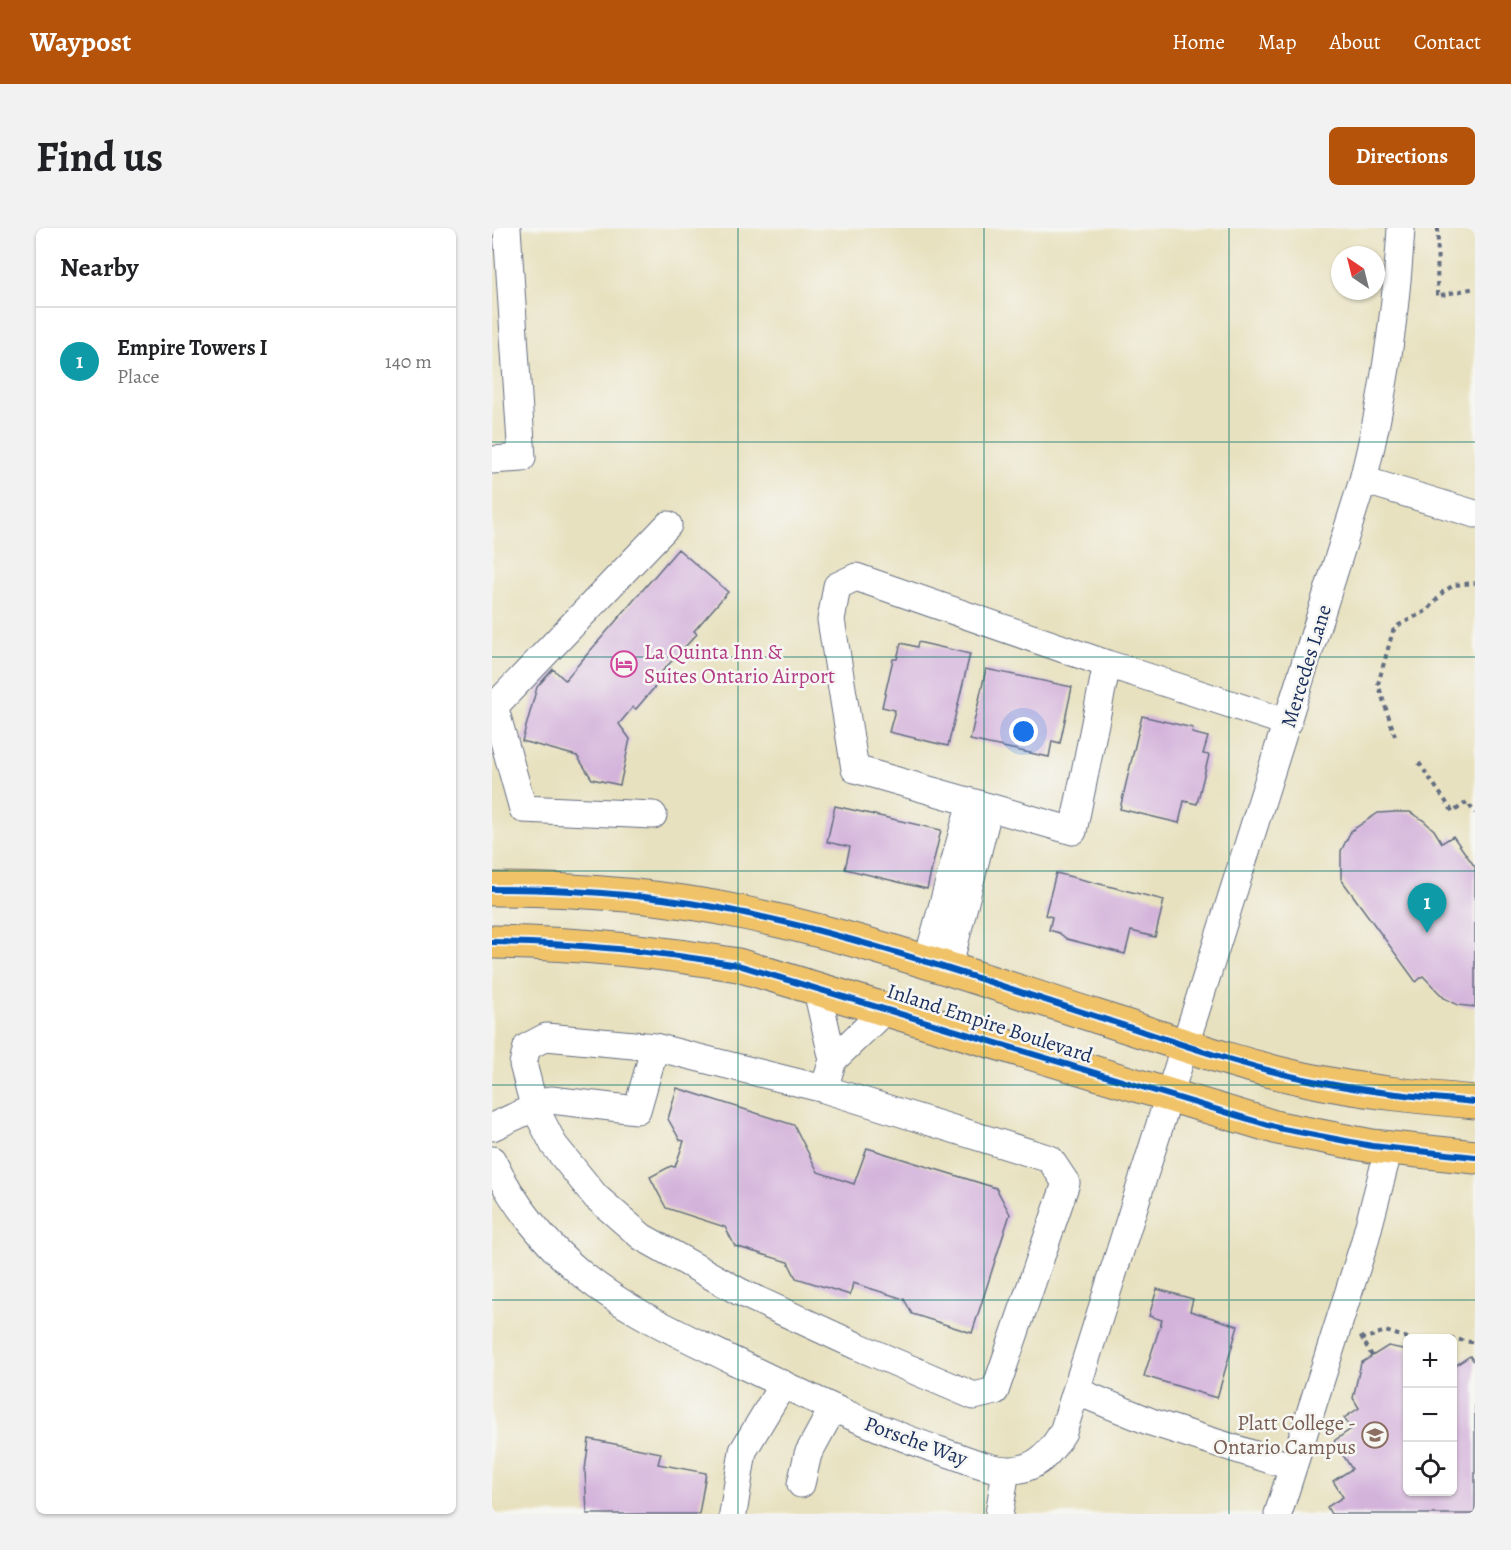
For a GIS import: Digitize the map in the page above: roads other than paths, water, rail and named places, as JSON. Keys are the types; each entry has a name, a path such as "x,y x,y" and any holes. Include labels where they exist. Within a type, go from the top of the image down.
{"main road":[{"name":"Inland Empire Boulevard","path":"492,889 561,889 674,901 744,913 801,926 937,966 1185,1046 1312,1081 1392,1094 1475,1102"},
{"name":"Inland Empire Boulevard","path":"492,942 590,945 669,953 738,965 816,986 1278,1128 1389,1148 1475,1156"}],"street":[{"path":"492,460 522,458 507,228"},
{"name":"Mercedes Lane","path":"1169,1096 1364,480 1382,404 1397,299 1401,228"},
{"path":"1364,480 1475,514"},
{"path":"652,815 523,809 493,709 668,525"},
{"path":"1107,664 1073,831 855,769 831,620 837,586 856,577 1107,664 1288,723"},
{"path":"937,966 980,804"},
{"path":"816,986 833,1060"},
{"path":"824,1089 833,1060 887,1008"},
{"path":"546,1037 655,1047 824,1089 1050,1159 1066,1183 995,1391 974,1396 857,1346 740,1292 642,1236 596,1197 554,1145 534,1107 523,1064 527,1047 546,1037"},
{"path":"492,1127 551,1100 637,1110 655,1047"},
{"name":"Porsche Way","path":"492,1160 516,1201 547,1241 584,1276 632,1311 833,1408 904,1439 1006,1470 1032,1466 1051,1453 1063,1432 1169,1096"},
{"path":"1278,1514 1364,1244 1389,1148"},
{"path":"733,1514 743,1451 783,1384"},
{"path":"1076,1391 1151,1422 1293,1467"},
{"path":"801,1484 808,1454 833,1408"},
{"path":"999,1514 1006,1470"}],"place":[{"name":"La Quinta Inn & Suites Ontario Airport","path":"624,664"},
{"name":"Empire Towers I","path":"1427,933"},
{"name":"Platt College - Ontario Campus","path":"1375,1435"}]}
